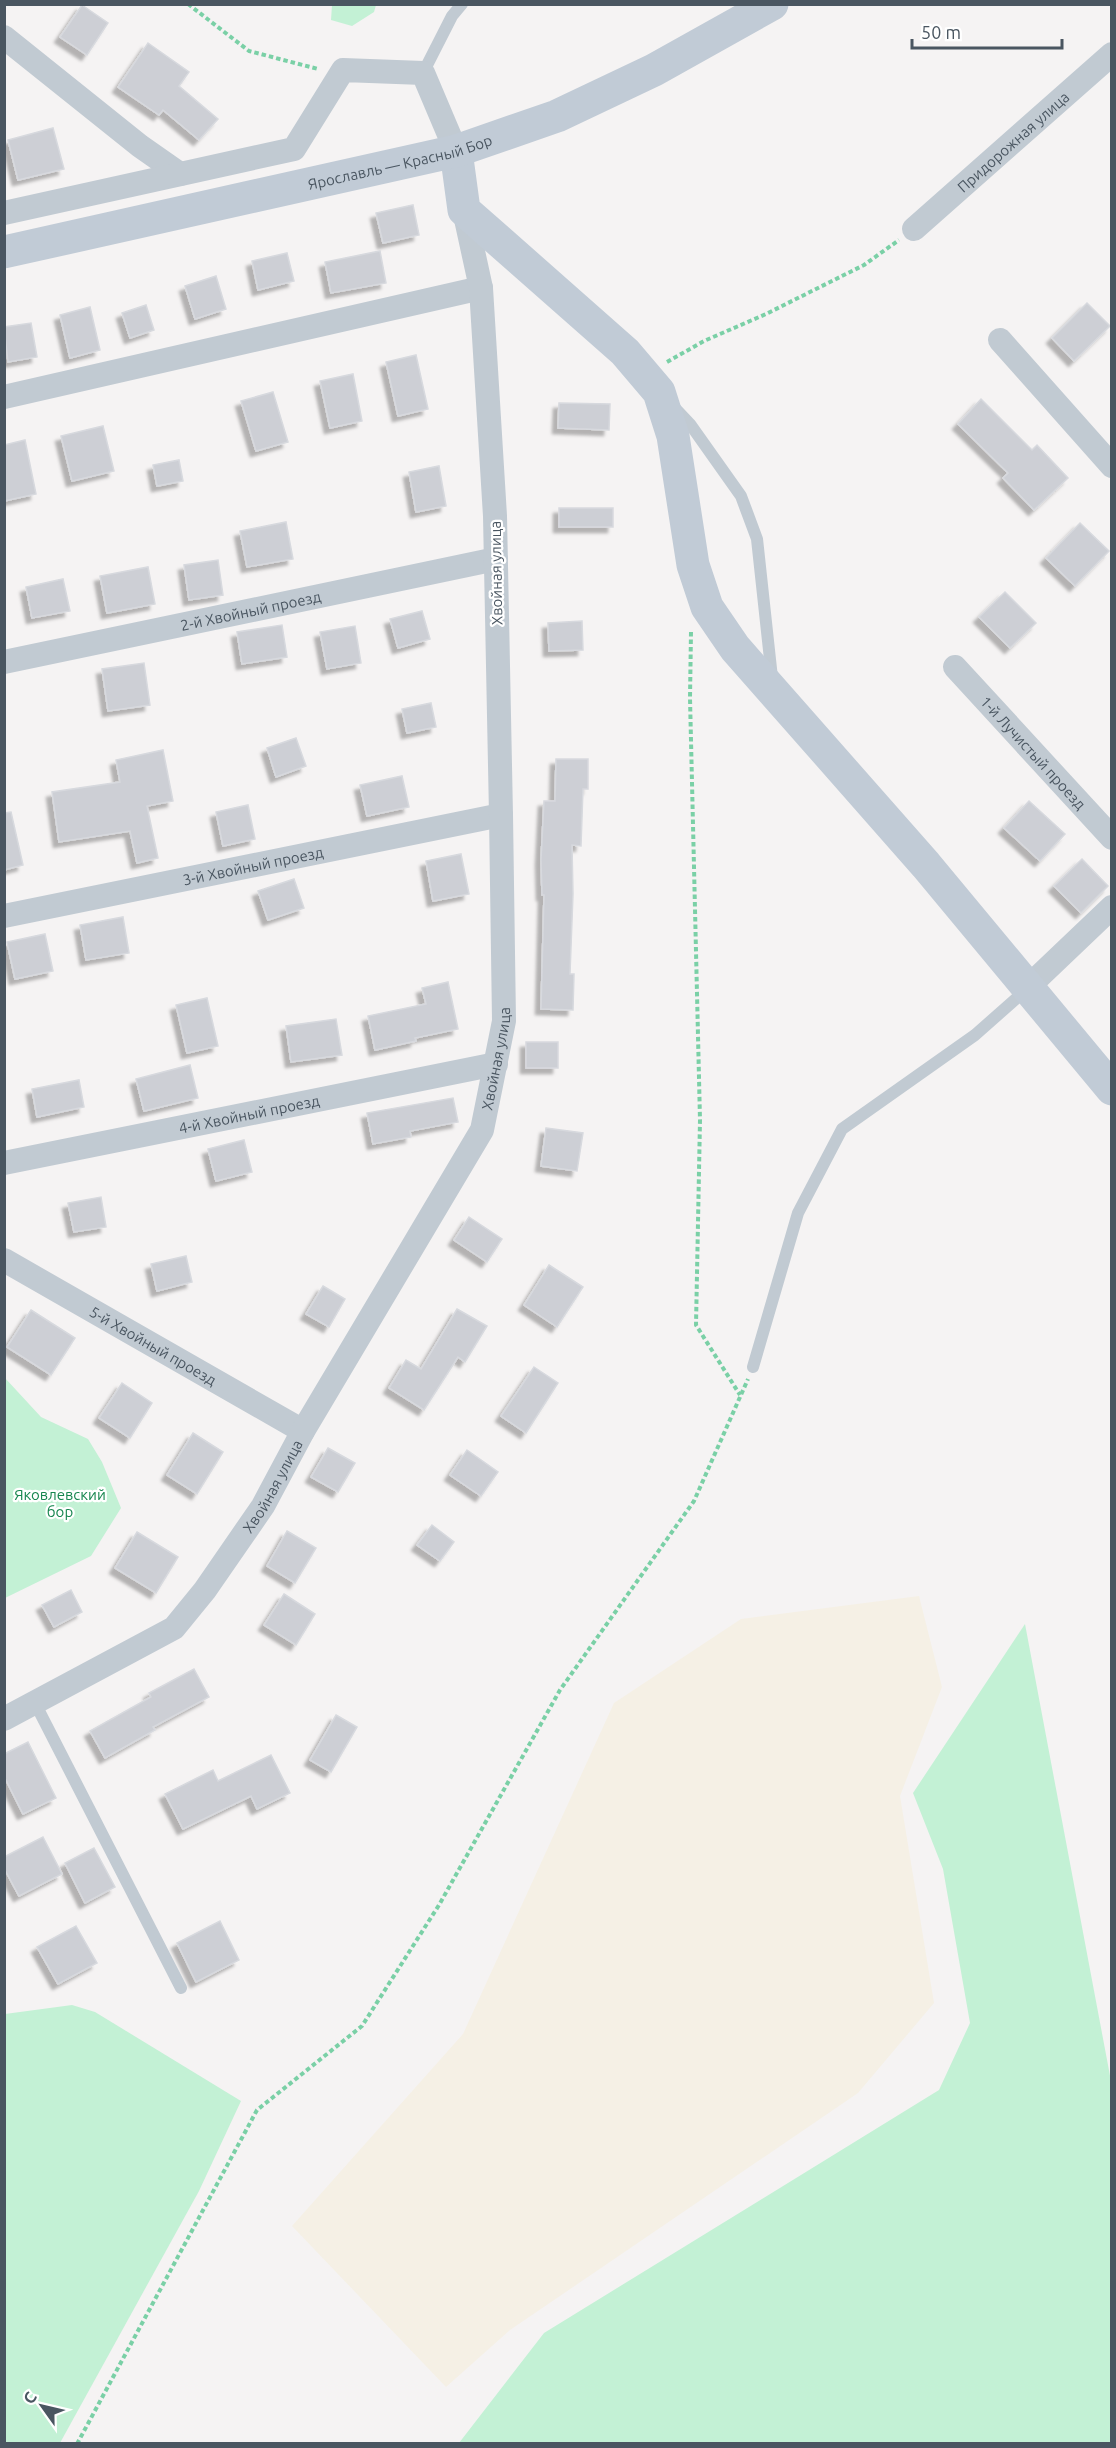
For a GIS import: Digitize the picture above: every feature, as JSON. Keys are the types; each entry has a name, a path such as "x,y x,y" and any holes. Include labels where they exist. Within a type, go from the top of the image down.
{"street":[{"name":"Ярославль — Красный Бор","path":"4,252 456,151 557,116 654,70 772,4"},
{"path":"4,37 140,146 180,174"},
{"name":"Придорожная улица","path":"914,229 1112,54"},
{"path":"4,213 294,149 343,70 423,73 456,151 464,210 625,352 652,384 673,436 693,565 707,607 735,648 926,865 1112,1089"},
{"name":"Хвойная улица","path":"4,1719 174,1628 205,1590 263,1506 303,1431 482,1130 504,1022 501,815 495,559 481,288 464,210"},
{"path":"4,397 481,288"},
{"path":"1000,340 1112,466"},
{"name":"2-й Хвойный проезд","path":"4,662 495,559"},
{"name":"1-й Лучистый проезд","path":"955,667 1112,838"},
{"name":"3-й Хвойный проезд","path":"4,916 501,815"},
{"path":"1028,987 1112,907"},
{"name":"4-й Хвойный проезд","path":"4,1162 496,1064"},
{"name":"5-й Хвойный проезд","path":"4,1260 303,1431"}],"lane":[{"path":"423,73 452,16 462,4"},
{"path":"652,384 690,424 741,496 757,539 773,691"},
{"path":"753,1367 798,1213 842,1129 975,1035 1028,987"},
{"path":"34,1702 181,1988"}],"path":[{"path":"188,4 249,51 318,69 343,70"},
{"path":"652,384 704,340 766,314 864,265 914,229"},
{"path":"692,620 690,698 700,1120 696,1325 740,1396"},
{"path":"77,2444 257,2110 362,2026 439,1905 560,1690 694,1501 753,1367"}],"green space":[{"path":"332,4 376,5 374,12 352,26 331,20"},
{"name":"Яковлевский бор","path":"5,1378 41,1417 88,1439 102,1462 121,1508 91,1556 5,1598"},
{"path":"1025,1624 1111,2081 1111,2443 459,2443 544,2333 939,2090 970,2023 943,1869 913,1793"},
{"path":"72,2005 95,2012 241,2101 199,2191 60,2443 5,2443 5,2014"}],"sand":[{"path":"919,1596 942,1687 900,1796 934,2003 858,2093 510,2330 446,2387 292,2226 463,2034 614,1703 741,1619"}],"building":[{"path":"82,5 108,23 87,55 60,37"},
{"path":"148,43 189,72 179,86 218,119 199,140 163,110 159,115 118,87"},
{"path":"53,128 64,169 18,180 8,140"},
{"path":"413,205 419,235 383,243 376,213"},
{"path":"380,251 386,283 331,293 325,262"},
{"path":"287,253 294,281 258,290 252,261"},
{"path":"216,276 226,309 195,319 185,286"},
{"path":"1087,303 1110,326 1074,361 1052,338"},
{"path":"146,305 154,330 130,338 122,313"},
{"path":"90,307 100,350 70,358 60,315"},
{"path":"31,323 37,357 8,362 4,327"},
{"path":"416,355 428,409 398,416 386,362"},
{"path":"353,374 362,421 330,428 320,381"},
{"path":"273,392 288,442 256,451 241,401"},
{"path":"981,399 1032,450 1037,445 1068,478 1034,510 1003,478 1008,473 958,424"},
{"path":"559,403 610,404 609,430 558,428"},
{"path":"103,426 114,471 72,481 61,436"},
{"path":"25,440 36,494 4,501 4,445"},
{"path":"179,460 183,481 157,486 153,465"},
{"path":"439,466 446,506 416,512 409,472"},
{"path":"559,508 613,508 613,527 559,527"},
{"path":"286,522 293,559 247,567 240,531"},
{"path":"1080,523 1109,551 1075,586 1046,558"},
{"path":"218,560 223,595 189,600 184,565"},
{"path":"148,567 155,604 107,613 100,576"},
{"path":"63,579 70,611 32,618 26,587"},
{"path":"1005,592 1036,623 1010,648 979,617"},
{"path":"422,611 430,639 398,648 390,619"},
{"path":"582,621 583,650 549,651 548,623"},
{"path":"282,625 287,657 242,664 237,632"},
{"path":"355,626 361,663 327,669 320,632"},
{"path":"144,663 150,705 108,711 102,669"},
{"path":"431,703 436,727 407,733 402,709"},
{"path":"296,738 306,766 276,777 267,748"},
{"path":"163,750 173,801 147,806 158,858 137,863 130,831 59,842 52,792 120,782 116,760"},
{"path":"556,759 588,759 588,789 583,789 581,846 572,845 570,974 574,974 573,1010 541,1009 544,895 542,895 541,860 544,801 555,801"},
{"path":"402,776 409,807 367,816 360,785"},
{"path":"1029,801 1065,834 1040,861 1004,828"},
{"path":"248,805 255,839 223,846 216,812"},
{"path":"11,812 23,865 4,870 4,813"},
{"path":"461,854 469,894 433,901 426,861"},
{"path":"1082,859 1108,886 1081,913 1054,886"},
{"path":"294,879 304,908 268,920 258,891"},
{"path":"123,917 129,953 86,960 80,925"},
{"path":"45,934 53,971 15,979 7,942"},
{"path":"448,982 458,1029 415,1038 416,1041 375,1050 368,1016 426,1004 422,988"},
{"path":"207,998 218,1046 187,1053 176,1005"},
{"path":"336,1019 342,1055 291,1062 286,1026"},
{"path":"526,1042 558,1042 558,1068 526,1068"},
{"path":"190,1065 198,1098 144,1111 136,1079"},
{"path":"79,1080 84,1107 37,1117 32,1089"},
{"path":"453,1098 458,1122 410,1131 411,1137 373,1144 367,1113"},
{"path":"546,1128 583,1133 577,1171 541,1166"},
{"path":"244,1140 252,1172 216,1181 208,1149"},
{"path":"101,1197 106,1227 74,1232 68,1203"},
{"path":"469,1217 502,1239 487,1262 454,1240"},
{"path":"186,1256 192,1282 157,1291 151,1264"},
{"path":"549,1265 583,1287 557,1327 524,1305"},
{"path":"323,1286 345,1299 329,1327 306,1314"},
{"path":"457,1309 487,1326 465,1362 458,1357 424,1410 389,1388 406,1360 421,1369"},
{"path":"31,1310 75,1338 51,1375 7,1347"},
{"path":"534,1367 558,1383 526,1433 501,1416"},
{"path":"122,1383 152,1403 130,1438 99,1418"},
{"path":"193,1433 223,1452 197,1494 167,1475"},
{"path":"328,1448 355,1463 338,1492 311,1477"},
{"path":"467,1450 498,1472 481,1496 450,1475"},
{"path":"432,1525 454,1542 440,1561 417,1545"},
{"path":"287,1531 316,1548 295,1583 267,1566"},
{"path":"137,1532 178,1557 156,1593 115,1568"},
{"path":"71,1590 82,1612 54,1627 42,1605"},
{"path":"284,1594 315,1614 296,1645 264,1625"},
{"path":"194,1669 209,1697 153,1727 155,1730 105,1758 90,1731 151,1697 149,1693"},
{"path":"336,1715 357,1727 331,1772 310,1760"},
{"path":"28,1742 56,1798 23,1814 4,1776 4,1754"},
{"path":"271,1755 290,1793 257,1809 251,1796 183,1829 165,1794 213,1770 218,1781"},
{"path":"43,1837 62,1874 19,1896 4,1868 4,1857"},
{"path":"94,1848 115,1887 85,1903 65,1863"},
{"path":"220,1921 239,1960 196,1982 177,1943"},
{"path":"76,1926 97,1963 58,1984 37,1947"}]}
